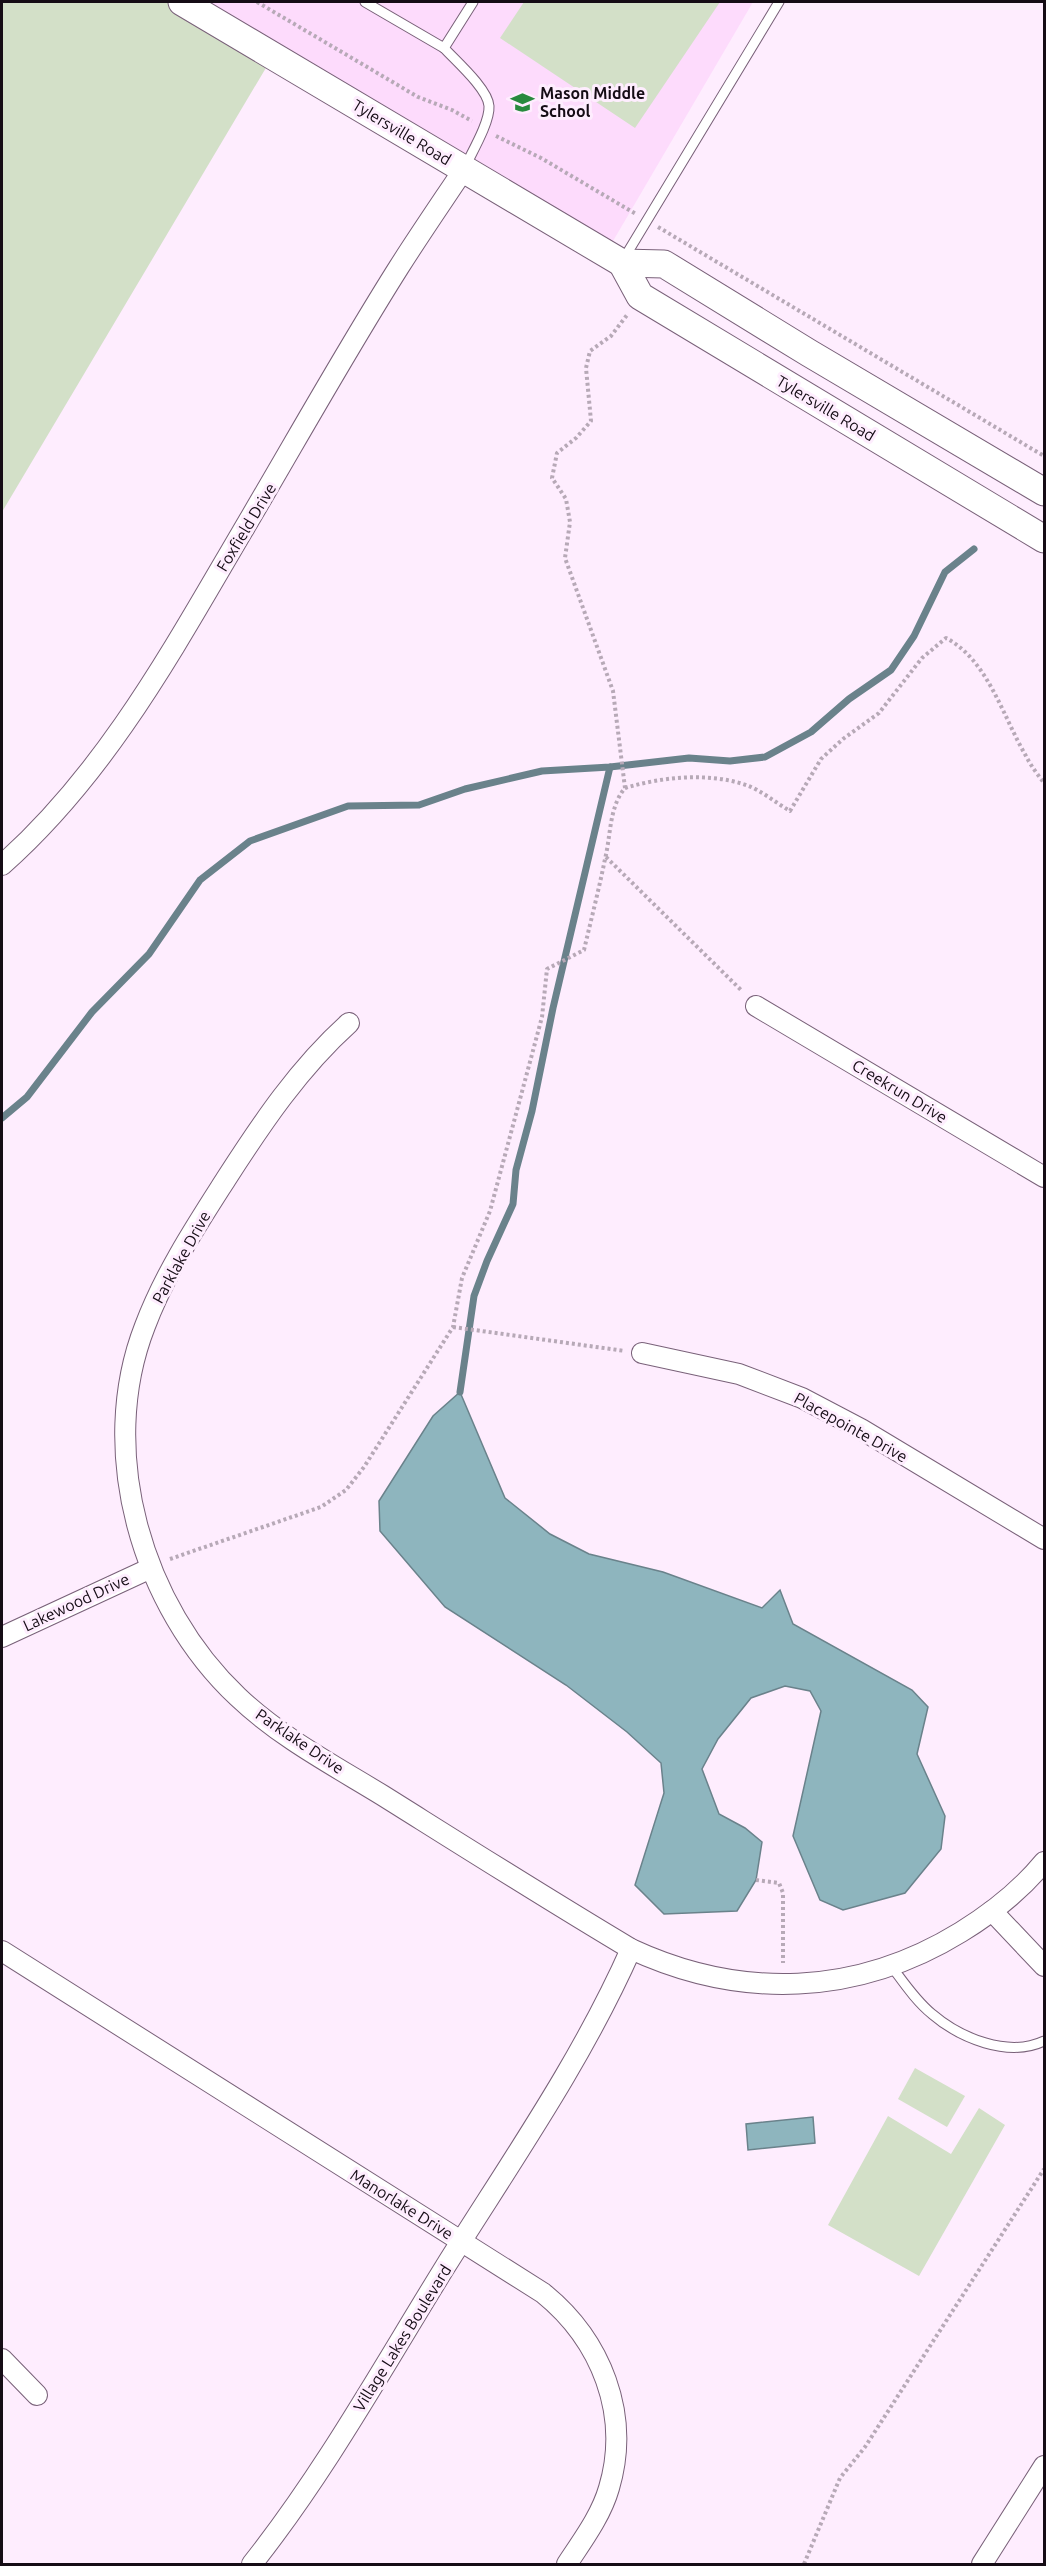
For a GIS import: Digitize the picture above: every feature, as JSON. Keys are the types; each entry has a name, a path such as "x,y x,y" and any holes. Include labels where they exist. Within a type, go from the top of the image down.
{"main road":[{"name":"Tylersville Road","path":"185,2 622,262 664,264 1044,492"},
{"path":"622,262 640,296"},
{"name":"Tylersville Road","path":"640,296 1044,540"}],"street":[{"name":"Foxfield Drive","path":"2,865 55,813 87,776 127,723 398,269 464,169"},
{"name":"Creekrun Drive","path":"756,1006 1044,1177"},
{"name":"Parklake Drive","path":"349,1023 302,1071 252,1138 164,1280 144,1326 131,1375 126,1425 128,1476 134,1509 151,1568 175,1618 204,1660 238,1697 264,1719 311,1751 631,1949 661,1963 693,1973 742,1982 784,1984 843,1980 892,1967 938,1946 992,1911 1020,1888 1044,1862"},
{"name":"Placepointe Drive","path":"642,1353 739,1374 802,1398 861,1429 1044,1539"},
{"name":"Lakewood Drive","path":"2,1637 151,1568"},
{"path":"992,1911 1044,1966"},
{"name":"Village Lakes Boulevard","path":"252,2565 284,2524 330,2453 544,2112 586,2039 631,1949"},
{"name":"Manorlake Drive","path":"2,1951 556,2303 579,2328 597,2357 607,2381 613,2406 616,2439 613,2473 602,2506 567,2565"},
{"path":"2,2360 38,2395"},
{"path":"982,2565 1044,2466"}],"lane":[{"path":"365,2 444,48 482,89 489,106 483,129 464,169"},
{"path":"444,48 473,2"},
{"path":"622,262 779,2"},
{"path":"892,1967 932,2014 956,2030 994,2047 1037,2045 1044,2041"}],"path":[{"path":"625,788 613,691 565,558 570,522 566,499 552,478 557,453 576,438 591,421 586,368 590,351 611,336 640,296"},
{"path":"151,1568 172,1558 321,1507 346,1490 364,1467 453,1327 462,1278 490,1211 543,1017 547,969 572,954 584,950 606,857 613,812 617,797 625,788 655,780 708,779 746,785 790,811 821,759 843,739 879,713 922,658 946,638 962,646 984,676 1026,758 1044,783"},
{"path":"606,857 756,1006"},
{"path":"453,1327 642,1353"},
{"path":"756,1880 779,1883 783,1893 784,1984"},
{"path":"804,2565 840,2478 865,2447 1044,2169"}],"shaded area":[{"name":"Mason Middle School","path":"182,2 753,2 606,253"}],"green space":[{"path":"2,2 182,2 273,56 2,512"},
{"path":"524,2 720,2 635,128 500,38"},
{"path":"915,2068 965,2096 947,2127 898,2099"},
{"path":"979,2108 1005,2125 919,2276 828,2225 888,2116 951,2154"}],"water":[{"path":"460,1392 505,1498 550,1534 589,1554 663,1572 762,1608 780,1590 793,1624 912,1690 928,1707 917,1754 945,1816 941,1849 905,1893 843,1910 820,1900 793,1836 821,1711 810,1691 785,1686 751,1698 718,1739 702,1769 719,1814 745,1828 762,1842 756,1880 737,1911 664,1914 635,1885 664,1793 661,1763 627,1732 566,1685 445,1607 380,1531 379,1501 433,1416"},
{"path":"813,2117 815,2143 748,2150 746,2124"}],"waterway":[{"path":"2,1118 27,1097 92,1012 149,954 200,880 250,841 348,806 419,805 465,789 542,771 610,767 689,758 730,761 765,757 811,732 849,699 891,670 914,636 945,572 974,549"},
{"path":"460,1392 474,1296 513,1204 516,1170 532,1111 553,1008 610,767"}],"place":[{"name":"Mason Middle School","path":"522,102"}]}
